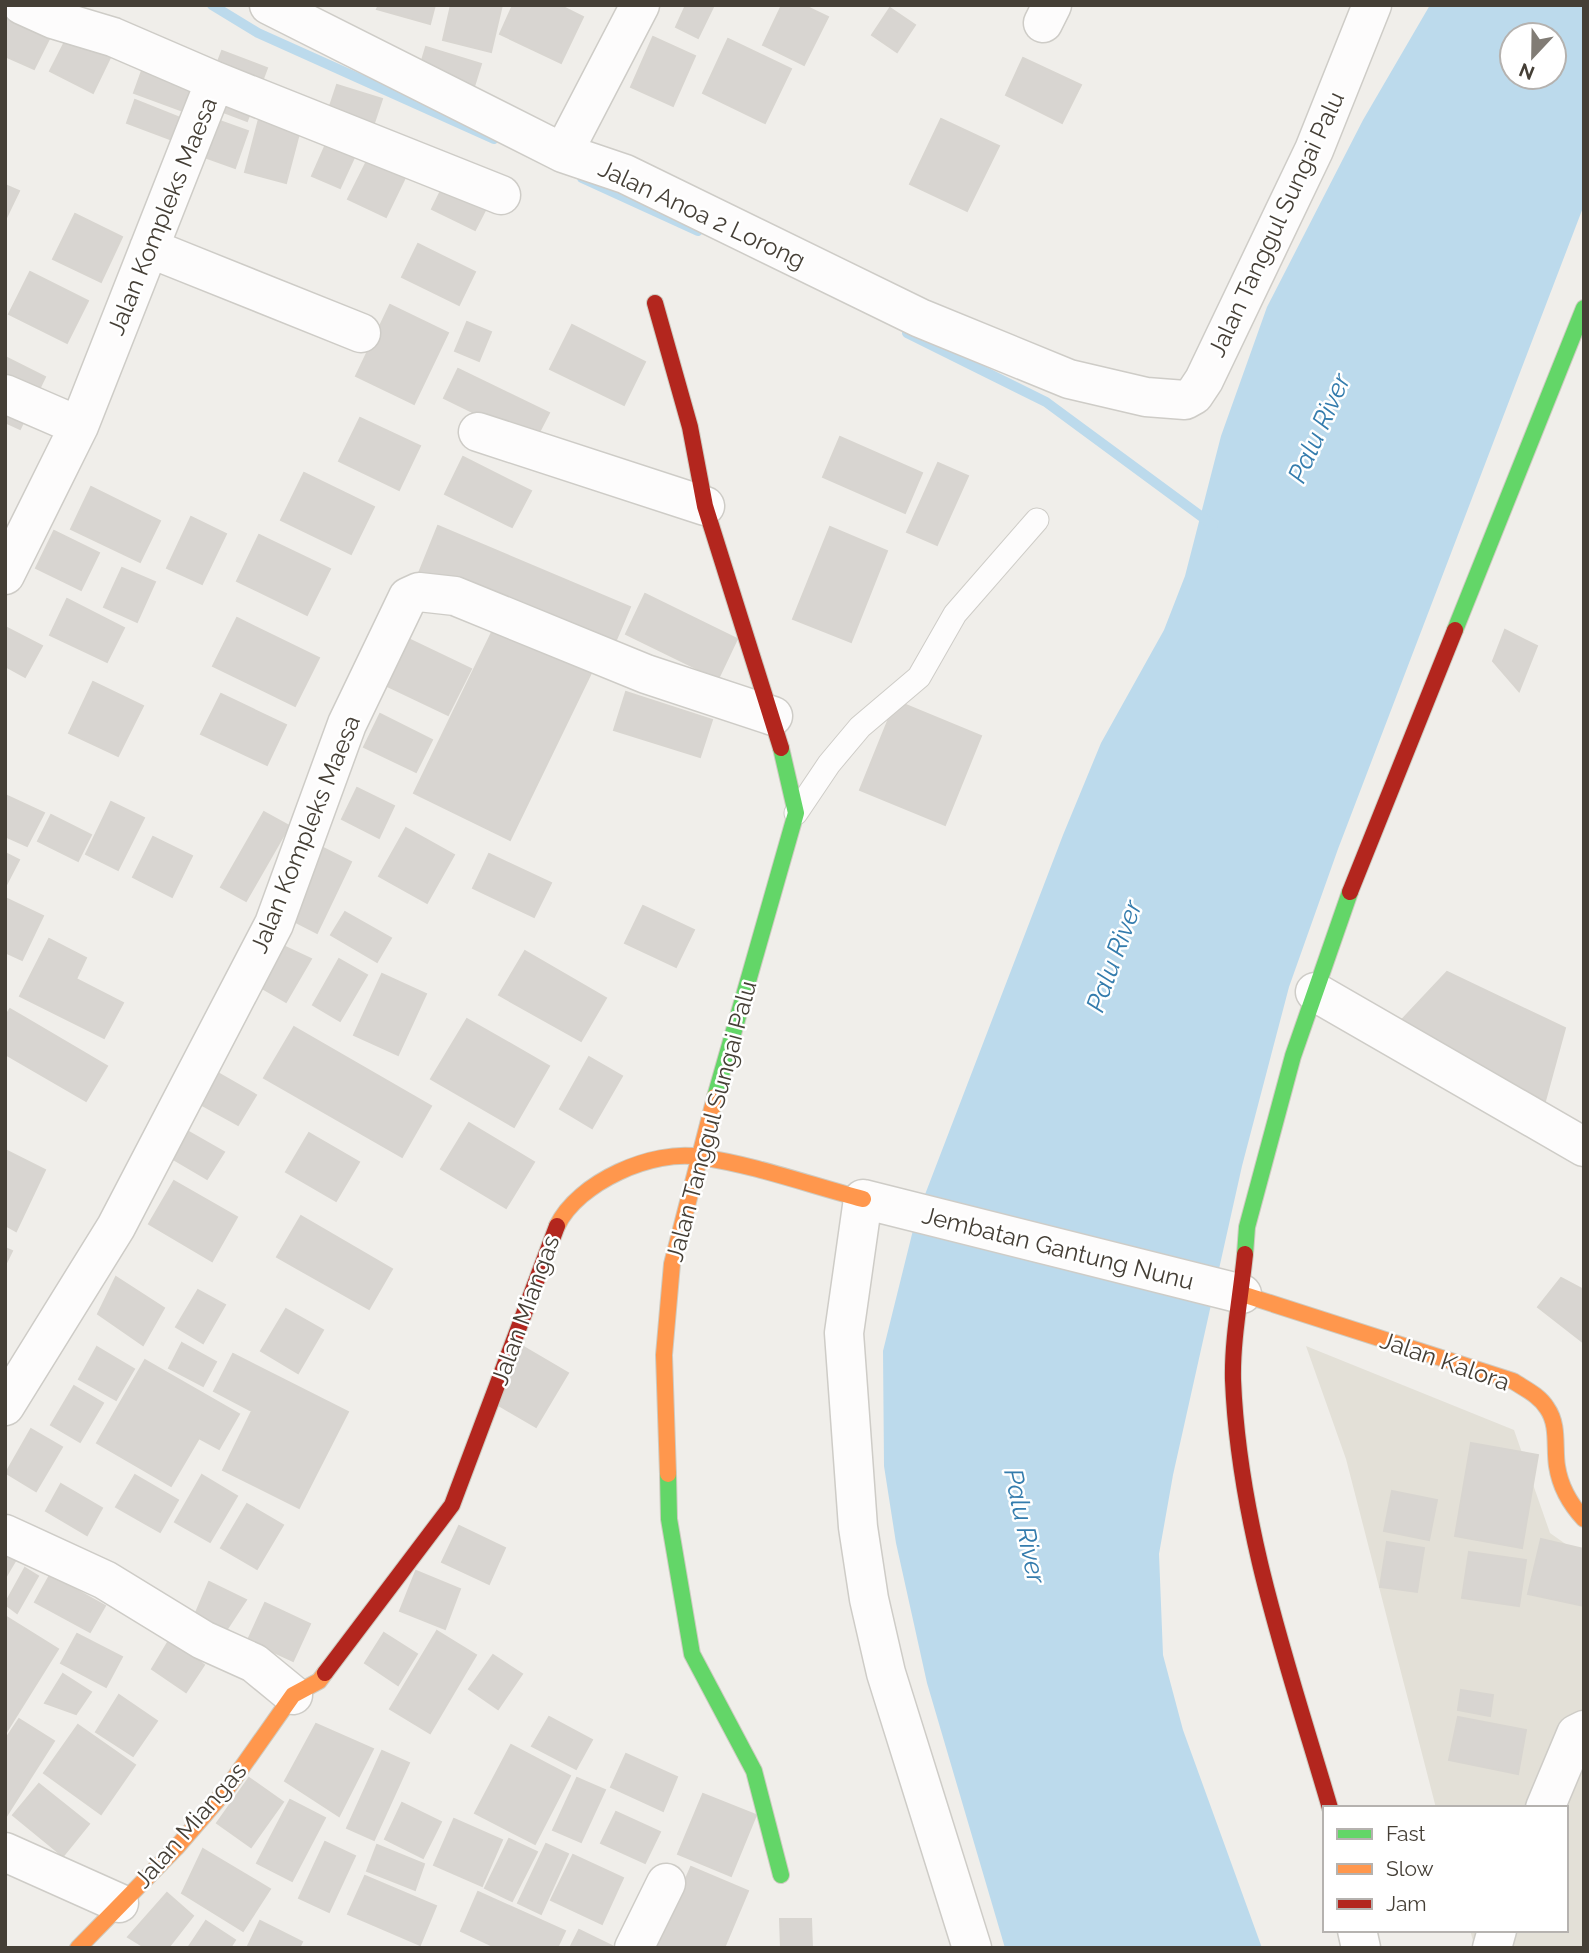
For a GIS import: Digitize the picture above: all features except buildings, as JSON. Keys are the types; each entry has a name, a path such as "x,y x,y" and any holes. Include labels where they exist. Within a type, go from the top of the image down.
{"street":[{"name":"Jalan Kompleks Maesa","path":"5,575 79,426 215,81 113,37 53,19 22,5"},
{"name":"Jalan Anoa 2 Lorong","path":"269,5 563,153 625,174 920,318 1069,379 1146,397"},
{"path":"563,153 640,5"},
{"name":"Jalan Tanggul Sungai Palu","path":"1146,397 1185,400 1194,395 1204,380 1314,150 1372,5"},
{"path":"215,81 502,195"},
{"path":"149,248 361,333"},
{"path":"655,303 690,427 705,506 773,716 796,813"},
{"path":"1329,1806 1265,1588 1249,1518 1238,1450 1233,1377 1232,1292 1293,1056 1350,890 1584,308"},
{"path":"5,394 79,426"},
{"path":"478,432 705,506"},
{"name":"Jalan Kompleks Maesa","path":"5,1406 116,1227 274,925 347,724 408,597 419,592 455,596 646,674 773,716"},
{"name":"Jalan Tanggul Sungai Palu","path":"781,1875 754,1771 692,1654 669,1519 664,1355 672,1264 698,1156 786,856 796,813"},
{"path":"1315,992 1584,1147"},
{"name":"Jalan Miangas","path":"78,1948 119,1903 176,1848 226,1790 293,1695 319,1681 452,1505 558,1222 589,1188 620,1170 651,1161 698,1156 879,1203"},
{"path":"879,1203 844,1333 858,1527 869,1599 886,1673 972,1948"},
{"name":"Jembatan Gantung Nunu","path":"879,1203 1232,1292"},
{"name":"Jalan Kalora","path":"1232,1292 1513,1381 1545,1403 1556,1429 1557,1466 1564,1488 1574,1510 1584,1519"},
{"path":"5,1534 105,1580 203,1640 254,1663 293,1695"},
{"path":"1546,1806 1576,1734 1584,1730"},
{"path":"5,1852 119,1903"},
{"path":"634,1948 666,1884"}],"lane":[{"path":"796,813 829,764 860,727 919,677 955,614 1037,520"}],"shaded area":[{"path":"1306,1346 1514,1430 1550,1533 1584,1557 1584,1948 1475,1948 1471,1932 1568,1932 1568,1806 1435,1806 1346,1459"}],"water":[{"name":"Palu River","path":"1430,5 1584,5 1584,205 1338,849 1289,987 1242,1166 1173,1475 1159,1554 1163,1655 1183,1730 1262,1948 1005,1948 927,1683 896,1543 884,1466 883,1351 916,1218 1063,835 1101,743 1164,630 1185,576 1221,436 1267,307 1363,120"}],"waterway":[{"path":"212,5 258,33 494,139"},
{"path":"582,178 698,231"},
{"path":"907,333 1046,402 1213,525"}],"traffic: fast":[{"path":"1455,630 1584,308"},
{"path":"715,1097 796,813 781,748"},
{"path":"1245,1254 1247,1227 1293,1056 1350,892"},
{"path":"668,1474 669,1519 692,1654 754,1771 781,1875"}],"traffic: slow":[{"path":"668,1474 664,1355 672,1264 715,1097"},
{"path":"557,1226 567,1210 599,1183 640,1164 681,1156 741,1165 863,1199"},
{"path":"1242,1294 1513,1381 1532,1393 1544,1403 1551,1415 1555,1429 1557,1466 1563,1488 1584,1519"},
{"path":"78,1948 176,1848 226,1790 293,1695 319,1681 325,1673"}],"traffic: jam":[{"path":"655,303 690,427 705,506 781,748"},
{"path":"1350,892 1455,630"},
{"path":"325,1673 452,1505 557,1226"},
{"path":"1245,1254 1233,1364 1237,1435 1245,1490 1268,1597 1329,1806"}]}
